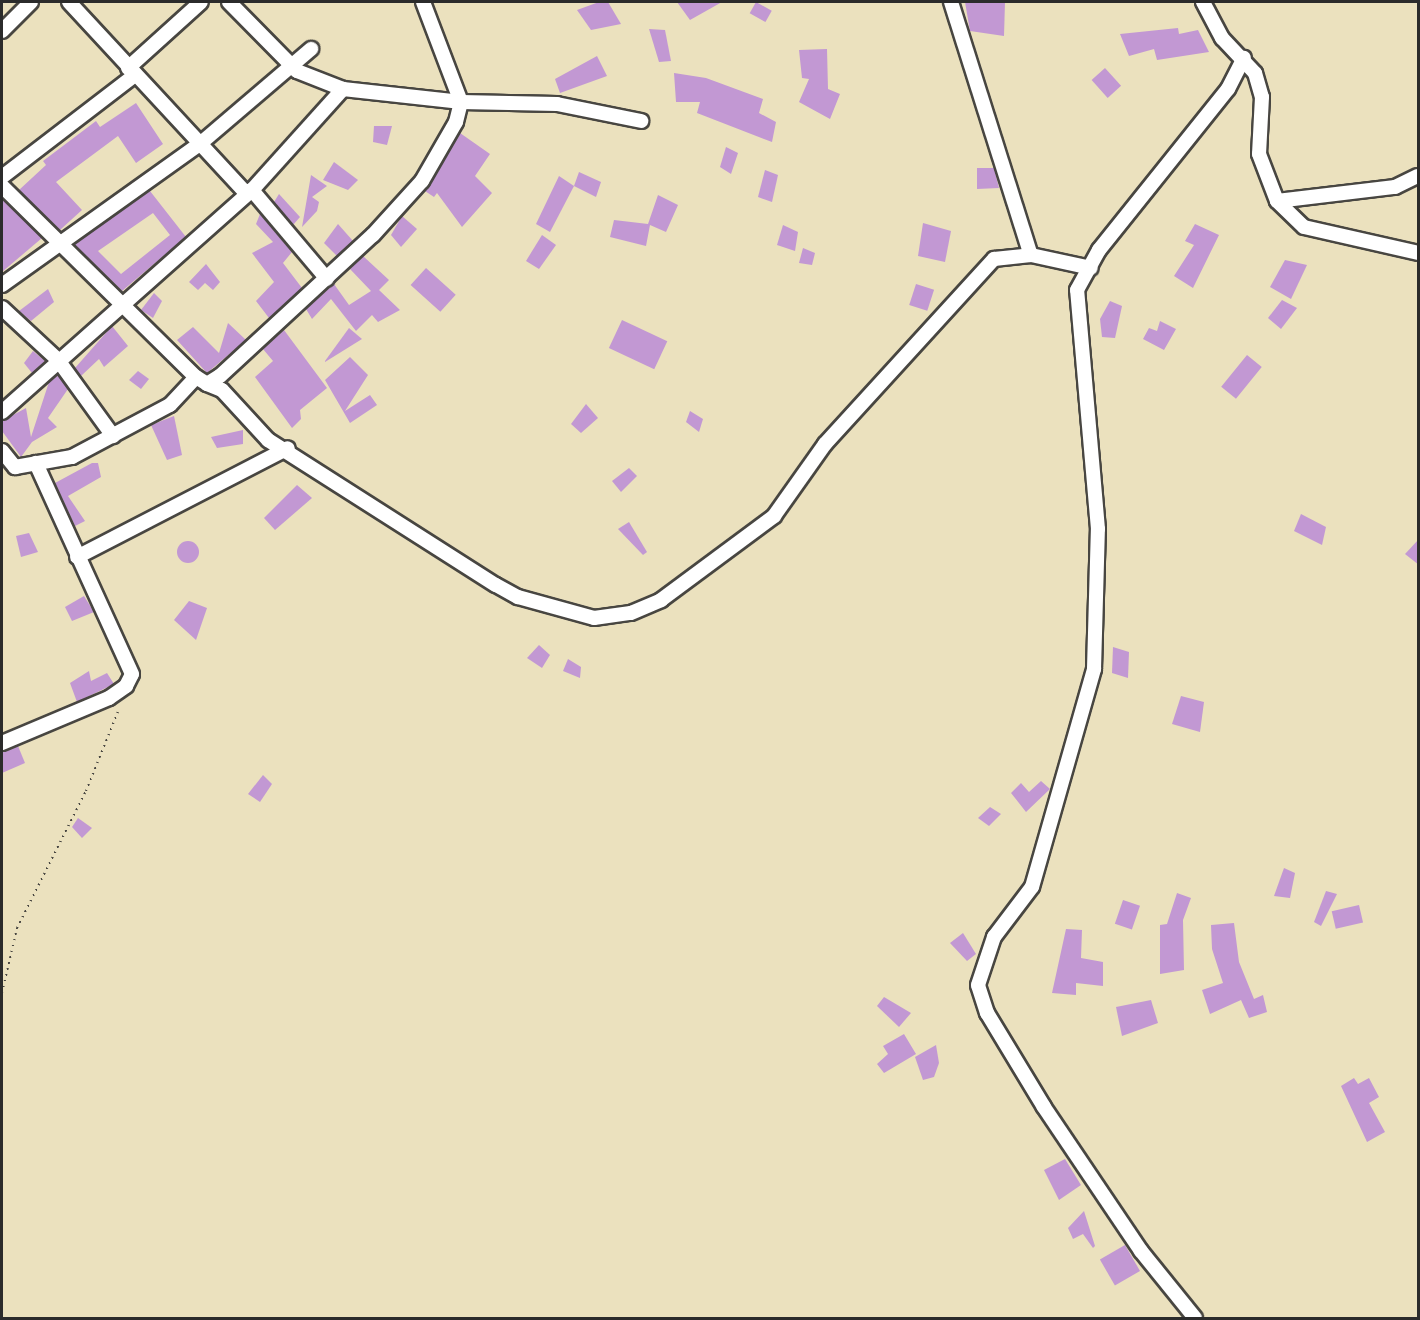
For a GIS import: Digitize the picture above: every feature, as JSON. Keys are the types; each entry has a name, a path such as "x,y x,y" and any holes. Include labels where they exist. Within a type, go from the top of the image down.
{"street":[{"path":"2,31 31,2"},
{"path":"69,2 245,192 252,190"},
{"path":"2,177 132,71 201,2"},
{"path":"229,2 291,66 343,88 461,102 557,104 640,121"},
{"path":"2,451 15,467 72,457 170,405 327,279 422,181 456,122 461,102 423,2"},
{"path":"951,2 1031,255"},
{"path":"1203,2 1222,38 1244,58 1263,98 1259,154 1277,201 1304,227 1419,253"},
{"path":"2,285 56,243 201,143 311,49"},
{"path":"1195,1318 1141,1251 1044,1107 987,1013 978,985 994,937 1032,886 1094,669 1098,529 1077,290 1091,268 1098,250 1228,89 1244,58"},
{"path":"2,412 118,305 252,190 343,88"},
{"path":"1277,201 1395,186 1419,176"},
{"path":"2,186 118,305 202,380 222,390 268,440 288,448 518,597 594,618 631,613 661,600 774,516 825,444 976,273 1007,254 1031,255 1091,268"},
{"path":"252,190 327,279"},
{"path":"2,308 58,360 113,436"},
{"path":"77,557 288,448"},
{"path":"2,743 126,686 132,674 36,463"}],"path":[{"path":"2,993 17,928 86,791 126,686"}],"building":[{"path":"599,2 608,2 621,24 591,30 577,10"},
{"path":"677,2 722,2 690,20"},
{"path":"756,2 772,11 765,22 750,13"},
{"path":"965,2 1005,2 1004,36 970,31"},
{"path":"1178,28 1179,34 1198,30 1209,52 1157,60 1154,49 1129,56 1120,34"},
{"path":"649,29 665,30 671,61 659,62"},
{"path":"827,49 828,89 840,94 830,119 799,102 809,79 802,78 799,50"},
{"path":"597,56 607,76 560,93 555,79"},
{"path":"1105,68 1121,86 1108,98 1092,80"},
{"path":"674,73 706,78 763,99 759,113 776,122 772,142 697,113 700,102 676,102"},
{"path":"136,103 163,144 136,163 118,136 56,182 82,210 60,230 19,190 46,165 43,161 96,121 100,127"},
{"path":"374,126 392,126 387,145 373,142"},
{"path":"460,133 490,154 475,176 492,193 462,227 437,193 434,197 425,191"},
{"path":"726,147 738,153 731,174 720,167"},
{"path":"334,162 358,180 348,190 323,180"},
{"path":"977,168 994,168 999,188 977,189"},
{"path":"765,170 778,175 772,202 758,197"},
{"path":"579,172 601,182 596,197 574,186"},
{"path":"311,175 327,186 312,197 319,202 317,211 302,227"},
{"path":"559,176 574,186 550,232 536,224"},
{"path":"150,191 186,237 122,291 74,244","holes":["153,213 170,235 121,274 98,251"]},
{"path":"279,194 300,217 293,225 274,202"},
{"path":"658,195 678,205 666,232 650,225 646,246 610,237 614,220 648,224"},
{"path":"2,198 42,238 2,272"},
{"path":"260,214 292,252 283,263 302,288 269,318 256,301 274,282 252,253 273,242 256,224"},
{"path":"402,216 417,229 401,247 391,235"},
{"path":"923,223 951,231 945,262 918,256"},
{"path":"338,224 353,241 337,256 324,243"},
{"path":"1195,224 1219,235 1193,288 1174,276 1194,245 1185,241"},
{"path":"783,225 798,232 795,251 777,245"},
{"path":"542,235 556,245 539,269 526,261"},
{"path":"803,248 815,253 812,265 799,263"},
{"path":"363,256 389,280 379,290 400,310 378,322 372,315 356,331 331,299 312,319 306,309 334,284 349,305 371,291 350,269"},
{"path":"1285,260 1307,265 1291,299 1270,287"},
{"path":"206,264 220,282 213,290 205,283 198,290 189,282"},
{"path":"426,268 456,295 440,312 411,285"},
{"path":"916,284 934,290 927,311 909,305"},
{"path":"48,289 54,302 31,321 19,311"},
{"path":"154,293 162,301 153,318 141,310"},
{"path":"1282,300 1297,308 1281,329 1268,318"},
{"path":"1110,301 1122,306 1115,338 1102,337 1100,319"},
{"path":"622,320 667,341 654,369 609,348"},
{"path":"1160,321 1176,329 1164,350 1143,339 1149,328 1157,331"},
{"path":"228,323 246,340 207,373 177,340 193,327 219,353"},
{"path":"112,326 128,346 104,367 99,359 81,376 75,368"},
{"path":"349,328 362,339 325,362 325,361"},
{"path":"284,330 327,388 300,410 301,419 292,428 255,377 273,361 263,349"},
{"path":"33,351 45,361 32,373 24,363"},
{"path":"1247,355 1262,367 1236,399 1221,387"},
{"path":"350,357 368,375 345,411 370,395 377,405 350,423 325,380"},
{"path":"138,371 149,379 141,389 129,380"},
{"path":"58,375 68,389 48,418 57,427 32,442 21,457 2,431 2,421 26,408 31,437 49,382"},
{"path":"586,404 598,418 581,433 571,424"},
{"path":"690,411 703,419 699,432 686,422"},
{"path":"174,416 182,455 167,460 151,425"},
{"path":"243,430 243,444 217,448 211,437"},
{"path":"92,463 98,463 101,477 68,496 85,521 75,526 55,483"},
{"path":"629,468 637,476 621,492 612,481"},
{"path":"297,485 312,498 275,530 264,518"},
{"path":"1301,514 1326,527 1322,545 1294,531"},
{"path":"629,522 647,552 643,555 618,529"},
{"path":"29,533 38,552 21,557 16,536"},
{"path":"1419,539 1419,565 1405,554"},
{"path":"188,541 196,544 199,552 196,560 188,563 180,560 177,552 180,544"},
{"path":"84,596 94,612 72,621 65,607"},
{"path":"189,601 207,608 196,640 174,620"},
{"path":"539,645 550,655 542,668 527,658"},
{"path":"1113,647 1129,652 1128,678 1112,673"},
{"path":"568,659 581,667 580,678 563,671"},
{"path":"89,671 91,681 107,673 114,684 77,702 70,683"},
{"path":"1181,696 1204,702 1200,732 1172,724"},
{"path":"18,746 25,763 2,773 2,752"},
{"path":"263,775 272,784 260,802 248,794"},
{"path":"1041,781 1050,789 1026,812 1011,793 1021,783 1029,792"},
{"path":"990,807 1001,814 989,826 978,818"},
{"path":"78,818 92,828 82,838 72,827"},
{"path":"1284,868 1295,873 1290,898 1274,896"},
{"path":"1326,891 1337,894 1321,926 1314,922"},
{"path":"1177,893 1191,898 1183,920 1184,970 1160,974 1160,925 1167,924"},
{"path":"1123,900 1140,906 1132,929 1115,924"},
{"path":"1359,905 1363,923 1336,929 1332,911"},
{"path":"1234,923 1239,962 1254,999 1263,995 1267,1012 1249,1018 1241,1000 1210,1014 1202,990 1223,983 1212,949 1211,925"},
{"path":"1066,929 1082,930 1081,958 1103,962 1103,986 1076,983 1076,995 1052,993"},
{"path":"963,933 976,954 967,961 950,943"},
{"path":"884,997 911,1013 899,1027 877,1006"},
{"path":"1151,1000 1158,1023 1122,1036 1116,1007"},
{"path":"904,1034 916,1054 884,1073 877,1064 888,1054 883,1046"},
{"path":"936,1045 939,1063 934,1077 923,1080 915,1057"},
{"path":"1354,1078 1358,1084 1369,1078 1379,1097 1369,1103 1385,1132 1367,1142 1341,1086"},
{"path":"1065,1159 1081,1185 1059,1200 1044,1170"},
{"path":"1084,1211 1095,1246 1093,1248 1083,1234 1073,1239 1068,1228"},
{"path":"1125,1245 1140,1271 1115,1285 1100,1260"}]}
